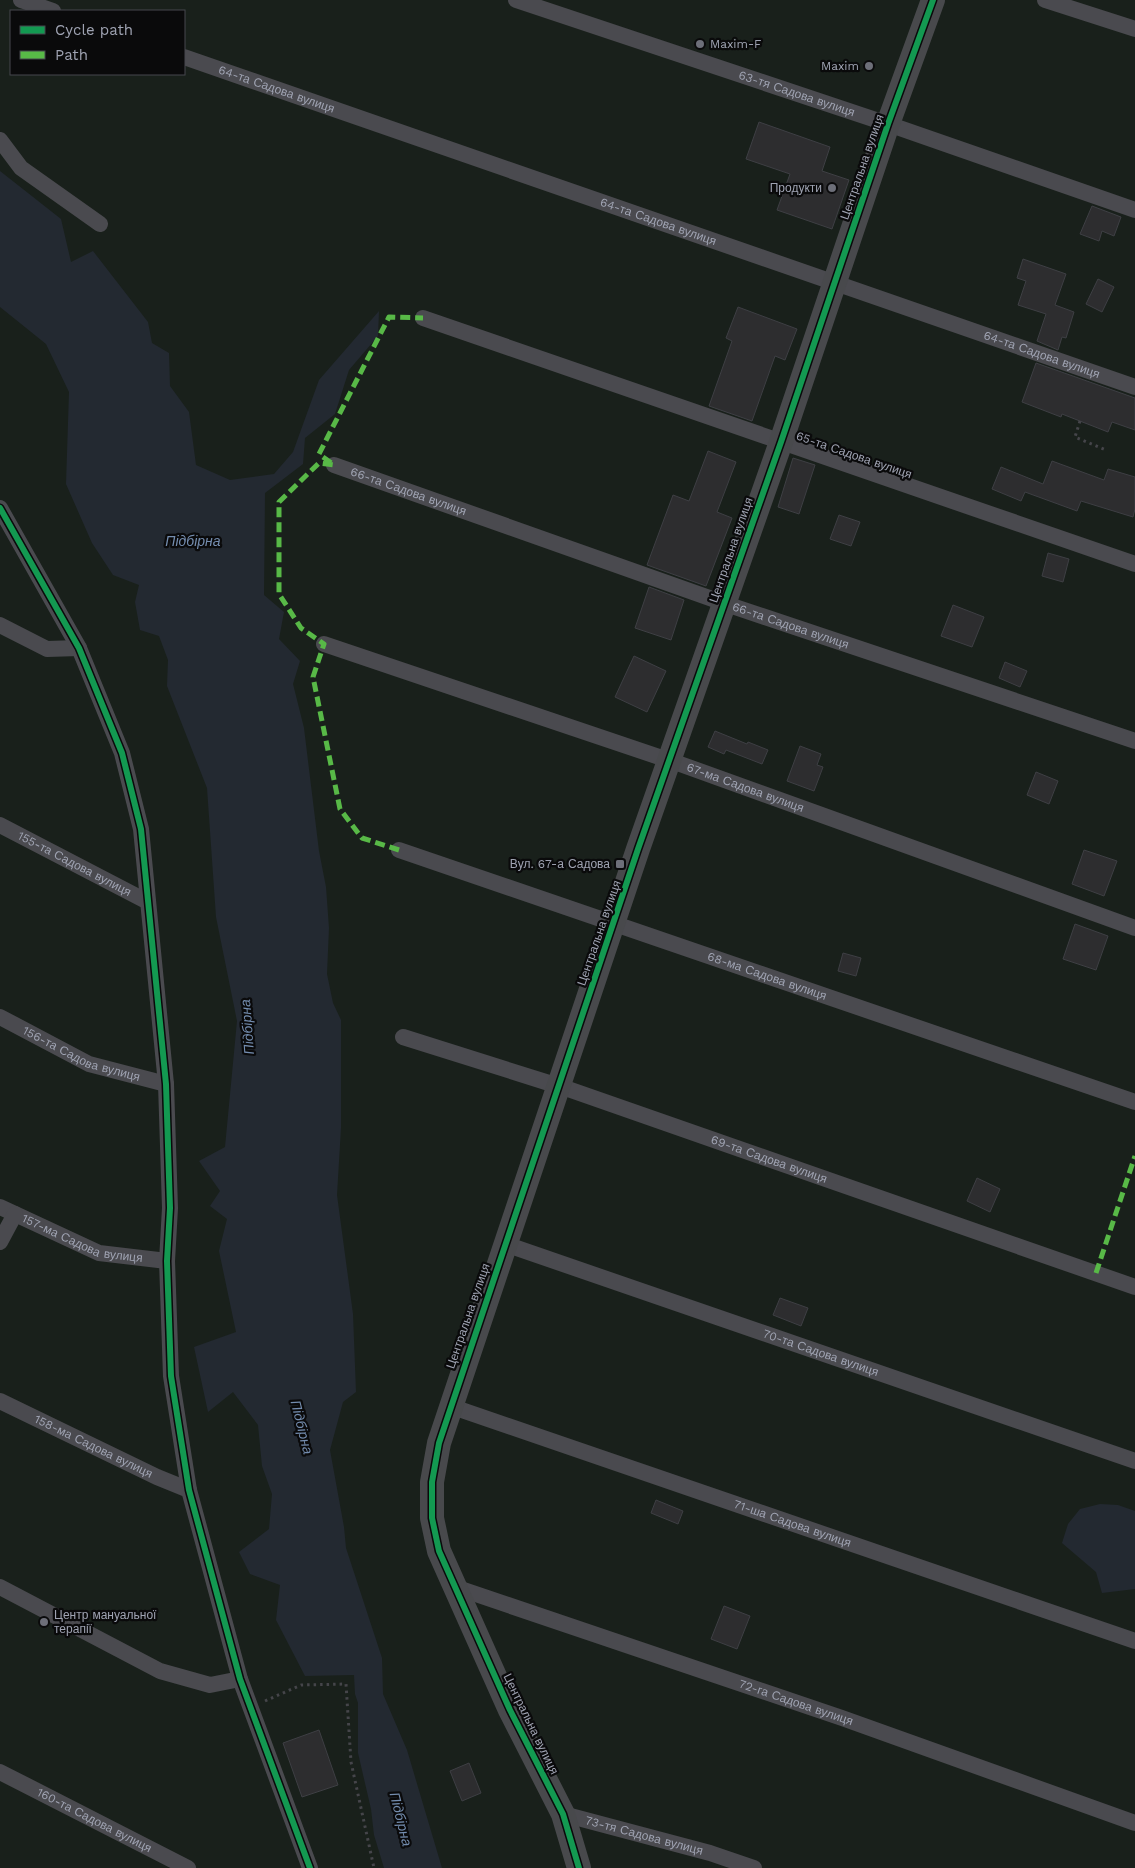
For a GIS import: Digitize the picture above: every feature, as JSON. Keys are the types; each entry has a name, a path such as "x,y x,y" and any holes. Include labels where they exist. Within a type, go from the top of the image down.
{"street":[{"path":"21,0 50,10"},
{"name":"63-тя Садова вулиця","path":"516,0 888,124 1135,210"},
{"name":"Центральна вулиця","path":"579,1868 563,1814 510,1710 439,1551 432,1518 432,1482 439,1443 614,923 781,442 888,124 933,0"},
{"path":"1045,0 1135,30"},
{"name":"64-та Садова вулиця","path":"185,57 1135,387"},
{"path":"0,140 21,168 100,224"},
{"name":"65-та Садова вулиця","path":"423,318 1135,564"},
{"name":"66-та Садова вулиця","path":"334,465 724,603 1135,741"},
{"path":"0,508 79,648 122,753 141,829 166,1084 170,1208 167,1261 171,1376 189,1490 240,1679 310,1868"},
{"path":"0,625 47,649 79,648"},
{"name":"67-ма Садова вулиця","path":"324,644 670,760 1135,928"},
{"name":"155-та Садова вулиця","path":"0,824 148,902"},
{"name":"68-ма Садова вулиця","path":"399,850 1135,1102"},
{"name":"156-та Садова вулиця","path":"0,1017 89,1064 166,1084"},
{"name":"69-та Садова вулиця","path":"402,1037 559,1086 1135,1287"},
{"path":"0,1242 7,1210"},
{"name":"157-ма Садова вулиця","path":"7,1210 99,1253 167,1261"},
{"name":"70-та Садова вулиця","path":"505,1244 1135,1461"},
{"name":"158-ма Садова вулиця","path":"0,1400 157,1477 189,1490"},
{"name":"71-ша Садова вулиця","path":"450,1406 1135,1641"},
{"path":"0,1587 160,1671 210,1685 240,1679"},
{"name":"72-га Садова вулиця","path":"455,1587 842,1718 1135,1823"},
{"name":"160-та Садова вулиця","path":"0,1772 188,1868"},
{"name":"73-тя Садова вулиця","path":"563,1814 710,1853 754,1868"}],"path":[{"path":"1080,421 1075,437 1106,450"},
{"path":"251,1708 302,1685 346,1684 351,1762 374,1868"}],"shaded area":[{"path":"0,0 1135,0 1135,1868 0,1868"}],"water":[{"name":"Підбірна","path":"0,171 61,219 71,262 93,251 148,322 152,343 169,353 170,386 189,412 196,465 230,480 274,474 293,452 319,380 379,311 378,336 349,370 335,414 305,438 303,464 265,493 264,595 284,612 279,639 300,661 293,684 304,728 319,851 326,887 329,928 327,974 333,1003 341,1020 341,1128 337,1195 353,1314 356,1392 343,1402 330,1450 346,1548 382,1658 383,1694 407,1750 442,1868 384,1868 374,1835 371,1809 358,1753 358,1703 355,1694 354,1675 305,1676 276,1620 280,1585 250,1574 239,1552 269,1529 272,1494 262,1466 258,1425 233,1392 208,1412 194,1347 236,1332 219,1251 227,1219 210,1206 220,1191 199,1161 225,1147 237,1021 216,917 207,788 167,686 168,660 159,636 140,630 135,602 139,585 113,575 92,543 66,484 69,392 46,344 0,307"},
{"path":"1100,1504 1118,1505 1135,1511 1135,1589 1102,1593 1096,1572 1062,1543 1068,1524 1080,1509"}],"building":[{"path":"759,122 830,147 822,171 849,180 832,229 777,210 790,174 746,159"},
{"path":"1092,206 1121,217 1114,236 1102,231 1099,241 1080,234"},
{"path":"1023,259 1066,274 1055,305 1074,312 1066,338 1062,337 1058,350 1037,341 1046,314 1018,305 1026,281 1017,278"},
{"path":"1098,279 1114,287 1102,312 1086,304"},
{"path":"738,307 797,329 785,360 775,356 752,421 709,406 732,341 726,338"},
{"path":"1036,363 1135,398 1135,430 1112,422 1108,432 1062,414 1061,417 1022,402"},
{"path":"708,451 736,462 717,512 732,518 706,586 647,565 673,495 689,501"},
{"path":"793,458 815,465 799,514 778,507"},
{"path":"1052,461 1104,480 1108,469 1135,477 1135,509 1133,517 1081,501 1077,511 1025,492 1021,501 992,489 1001,467 1043,484"},
{"path":"839,515 860,522 851,546 830,539"},
{"path":"1048,553 1069,559 1063,582 1042,576"},
{"path":"649,587 684,600 671,640 635,628"},
{"path":"953,605 984,617 972,647 941,636"},
{"path":"634,656 666,671 647,712 615,697"},
{"path":"1005,662 1027,671 1020,687 999,678"},
{"path":"715,731 768,750 762,764 726,750 724,754 708,747"},
{"path":"800,746 821,754 817,765 823,767 814,791 787,781"},
{"path":"1036,772 1058,781 1049,804 1027,795"},
{"path":"1084,850 1117,861 1104,896 1072,884"},
{"path":"1075,924 1108,936 1096,970 1063,959"},
{"path":"843,953 861,958 856,976 838,971"},
{"path":"977,1178 1000,1189 990,1212 967,1201"},
{"path":"780,1298 808,1308 801,1326 773,1315"},
{"path":"656,1500 683,1511 678,1524 651,1513"},
{"path":"724,1606 750,1616 737,1649 711,1639"},
{"path":"319,1730 338,1785 302,1797 283,1743"},
{"path":"469,1763 481,1793 462,1801 450,1771"}],"marked path":[{"path":"399,850 362,838 340,809 313,677 324,644 301,628 279,594 279,502 319,463 334,465 319,454 389,317 423,318"},
{"path":"1096,1273 1135,1156"}],"cycle path":[{"path":"579,1868 563,1814 510,1710 439,1551 432,1518 432,1482 439,1443 638,849 781,442 888,124 933,0"},
{"path":"0,508 79,648 122,753 141,829 166,1084 170,1208 167,1261 171,1376 189,1490 240,1679 310,1868"}],"place":[{"name":"Maxim-F","path":"700,44"},
{"name":"Maxim","path":"869,66"},
{"name":"Продукти","path":"832,188"},
{"name":"Вул. 67-а Садова","path":"620,864"},
{"name":"Центр мануальної терапії","path":"44,1622"}]}
